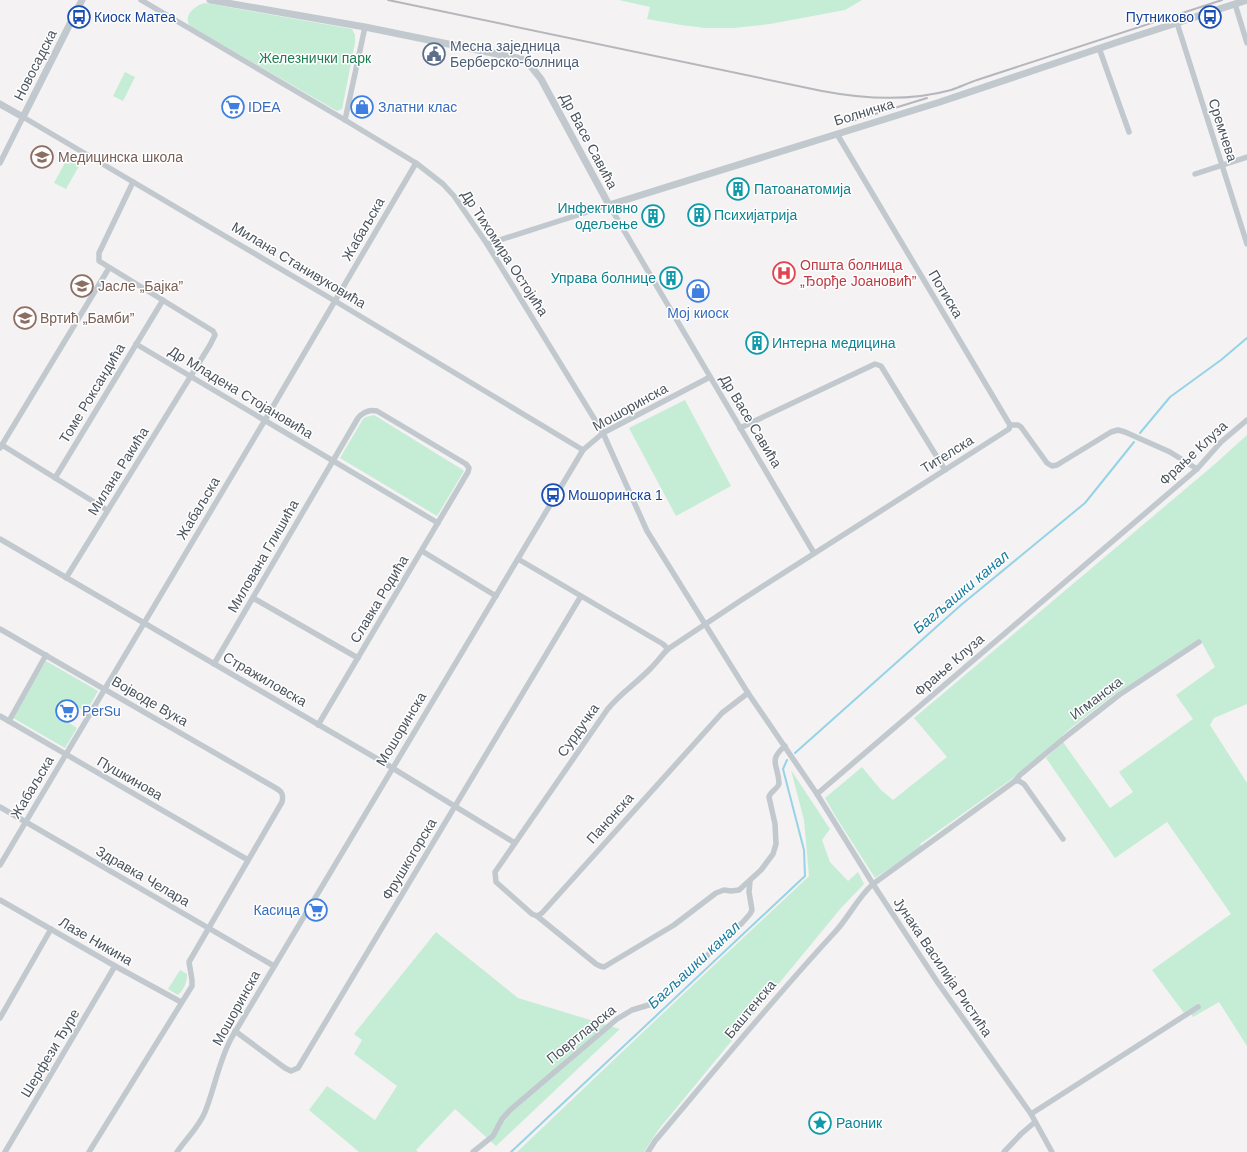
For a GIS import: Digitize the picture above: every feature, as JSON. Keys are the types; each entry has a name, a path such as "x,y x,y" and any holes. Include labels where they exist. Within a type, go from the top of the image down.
{"street":[{"name":"Новосадска","path":"0,162 82,0"},
{"name":"Др Тихомира Остојића","path":"141,0 416,163 443,184 454,196 487,244 603,433 648,531 705,625"},
{"name":"Др Васе Савића","path":"210,0 365,27 518,57 533,68 541,79 609,205 814,554"},
{"name":"Болничка","path":"487,244 940,102 1247,0"},
{"path":"1235,4 1247,43"},
{"name":"Сремчева","path":"1176,23 1247,244"},
{"path":"345,120 365,27"},
{"path":"1099,48 1129,132"},
{"name":"Милана Станивуковића","path":"0,104 335,301 583,450"},
{"name":"Потиска","path":"837,134 1010,425"},
{"path":"1194,174 1247,157"},
{"name":"Жабаљска","path":"0,865 416,163"},
{"path":"133,182 98,256 99,261 163,300"},
{"path":"107,510 1,446 109,268"},
{"name":"Томе Роксандића","path":"55,478 163,300"},
{"name":"Милана Ракића","path":"66,578 214,339 214,333 163,300"},
{"name":"Др Младена Стојановића","path":"136,344 438,523"},
{"path":"740,428 875,364 881,366 945,470"},
{"name":"Мошоринска","path":"177,1152 202,1117 224,1053 235,1031 583,450 603,433 710,377"},
{"name":"Славка Родића","path":"318,725 422,551 469,468 466,464 373,410 365,412 358,418 333,461"},
{"name":"Фрање Клуза","path":"817,794 1197,468 1222,442 1247,420"},
{"path":"1010,425 1018,425 1021,427 1047,463 1052,466 1058,465 1111,432 1118,430 1170,452 1197,468"},
{"name":"Тителска","path":"705,625 742,599 1009,429 1010,425"},
{"name":"Милована Глишића","path":"214,664 333,461"},
{"name":"Стражиловска","path":"0,539 392,768 515,843"},
{"path":"422,551 496,596"},
{"path":"518,559 663,644 668,649"},
{"name":"Фрушкогорска","path":"235,1031 285,1068 291,1071 298,1068 581,596"},
{"path":"252,598 358,658"},
{"path":"705,625 748,693 817,794"},
{"name":"Сурдучка","path":"538,916 532,914 498,884 495,879 495,872 609,707 651,668 668,649 705,625"},
{"name":"Војводе Вука","path":"0,629 283,793 283,798 248,860"},
{"name":"Игманска","path":"873,884 1015,781 1020,775 1068,735 1119,695 1199,642"},
{"path":"8,721 46,655"},
{"name":"Панонска","path":"538,916 722,713 748,693"},
{"name":"Пушкинова","path":"0,716 248,860"},
{"path":"739,890 765,866 775,849 776,832 769,795 778,786 779,780 774,762 778,754 785,746"},
{"path":"1015,781 1020,781 1024,784 1063,839"},
{"name":"Јунака Василија Ристића","path":"817,794 873,884 938,983 1031,1114 1052,1152"},
{"name":"Здравка Челара","path":"0,807 274,966"},
{"path":"89,1152 192,986 189,962 248,860"},
{"name":"Повртларска","path":"473,1152 493,1136 502,1119 516,1105 599,1033 624,1014 652,1004 666,995 742,923 752,910 749,892 750,881"},
{"name":"Баштенска","path":"648,1152 786,985 837,930 862,896 873,884"},
{"path":"538,916 596,964 604,967 674,925 716,893 724,890 749,892"},
{"name":"Лазе Никина","path":"0,900 181,1002"},
{"path":"0,1018 51,929"},
{"name":"Шерфези Ђуре","path":"5,1152 115,966"},
{"path":"1031,1114 1198,1007"},
{"path":"1004,1152 1035,1122"}],"green space":[{"path":"619,0 862,0 845,10 770,24 733,28 705,28 647,19 650,7"},
{"name":"Железнички парк","path":"205,3 352,29 355,35 355,43 342,109 337,111 190,26 188,22 189,14 194,8"},
{"path":"125,72 135,77 123,101 113,96"},
{"path":"67,159 79,166 66,189 54,183"},
{"path":"685,400 731,486 676,516 629,428"},
{"path":"374,415 464,471 437,516 340,458 363,419"},
{"path":"1247,435 1247,704 1214,718 1210,725 1247,783 1247,1046 1219,1002 1193,1017 1188,1010 1184,1013 1152,970 1231,914 1167,822 1115,858 1046,758 1063,742 1110,808 1133,792 1119,772 1193,719 1176,695 1215,667 1200,639 1112,696 1067,731 1044,756 920,844 922,847 875,878 825,798 862,767 881,790 893,800 947,757 914,718 1215,464"},
{"path":"46,661 98,691 86,712 64,699 55,714 77,728 65,748 13,718"},
{"path":"791,770 830,829 822,840 830,862 848,881 858,872 864,884 841,908 659,1129 644,1152 517,1152 809,876 804,820"},
{"path":"436,932 518,998 620,1029 496,1146 455,1109 416,1150 418,1152 359,1152 309,1110 327,1086 375,1120 397,1086 354,1054 362,1040 354,1034"},
{"path":"180,970 187,974 187,977 185,986 178,995 168,989"}],"waterway":[{"name":"Багљашки канал","path":"1140,433 1170,397 1221,360 1247,338"},
{"name":"Багљашки канал","path":"795,753 961,605 1085,503 1134,442"},
{"name":"Багљашки канал","path":"511,1152 805,876 804,850 783,769 787,760"}],"railway":[{"path":"388,0 822,91 854,96 886,98 919,96 951,90 977,80 1222,0"},
{"path":"849,122 927,98"}],"place":[{"name":"Киоск Матеа","path":"79,17"},
{"name":"Путниково","path":"1210,17"},
{"name":"Месна заједница Берберско-болница","path":"434,54"},
{"name":"IDEA","path":"233,107"},
{"name":"Златни клас","path":"362,107"},
{"name":"Медицинска школа","path":"42,157"},
{"name":"Патоанатомија","path":"738,189"},
{"name":"Психијатрија","path":"699,215"},
{"name":"Инфективно одељење","path":"653,216"},
{"name":"Општа болница „Ђорђе Јоановић”","path":"784,273"},
{"name":"Управа болнице","path":"671,278"},
{"name":"Јасле „Бајка”","path":"82,286"},
{"name":"Мој киоск","path":"698,291"},
{"name":"Вртић „Бамби”","path":"25,318"},
{"name":"Интерна медицина","path":"757,343"},
{"name":"Мошоринска 1","path":"553,495"},
{"name":"PerSu","path":"67,711"},
{"name":"Касица","path":"316,910"},
{"name":"Раоник","path":"820,1123"}]}
